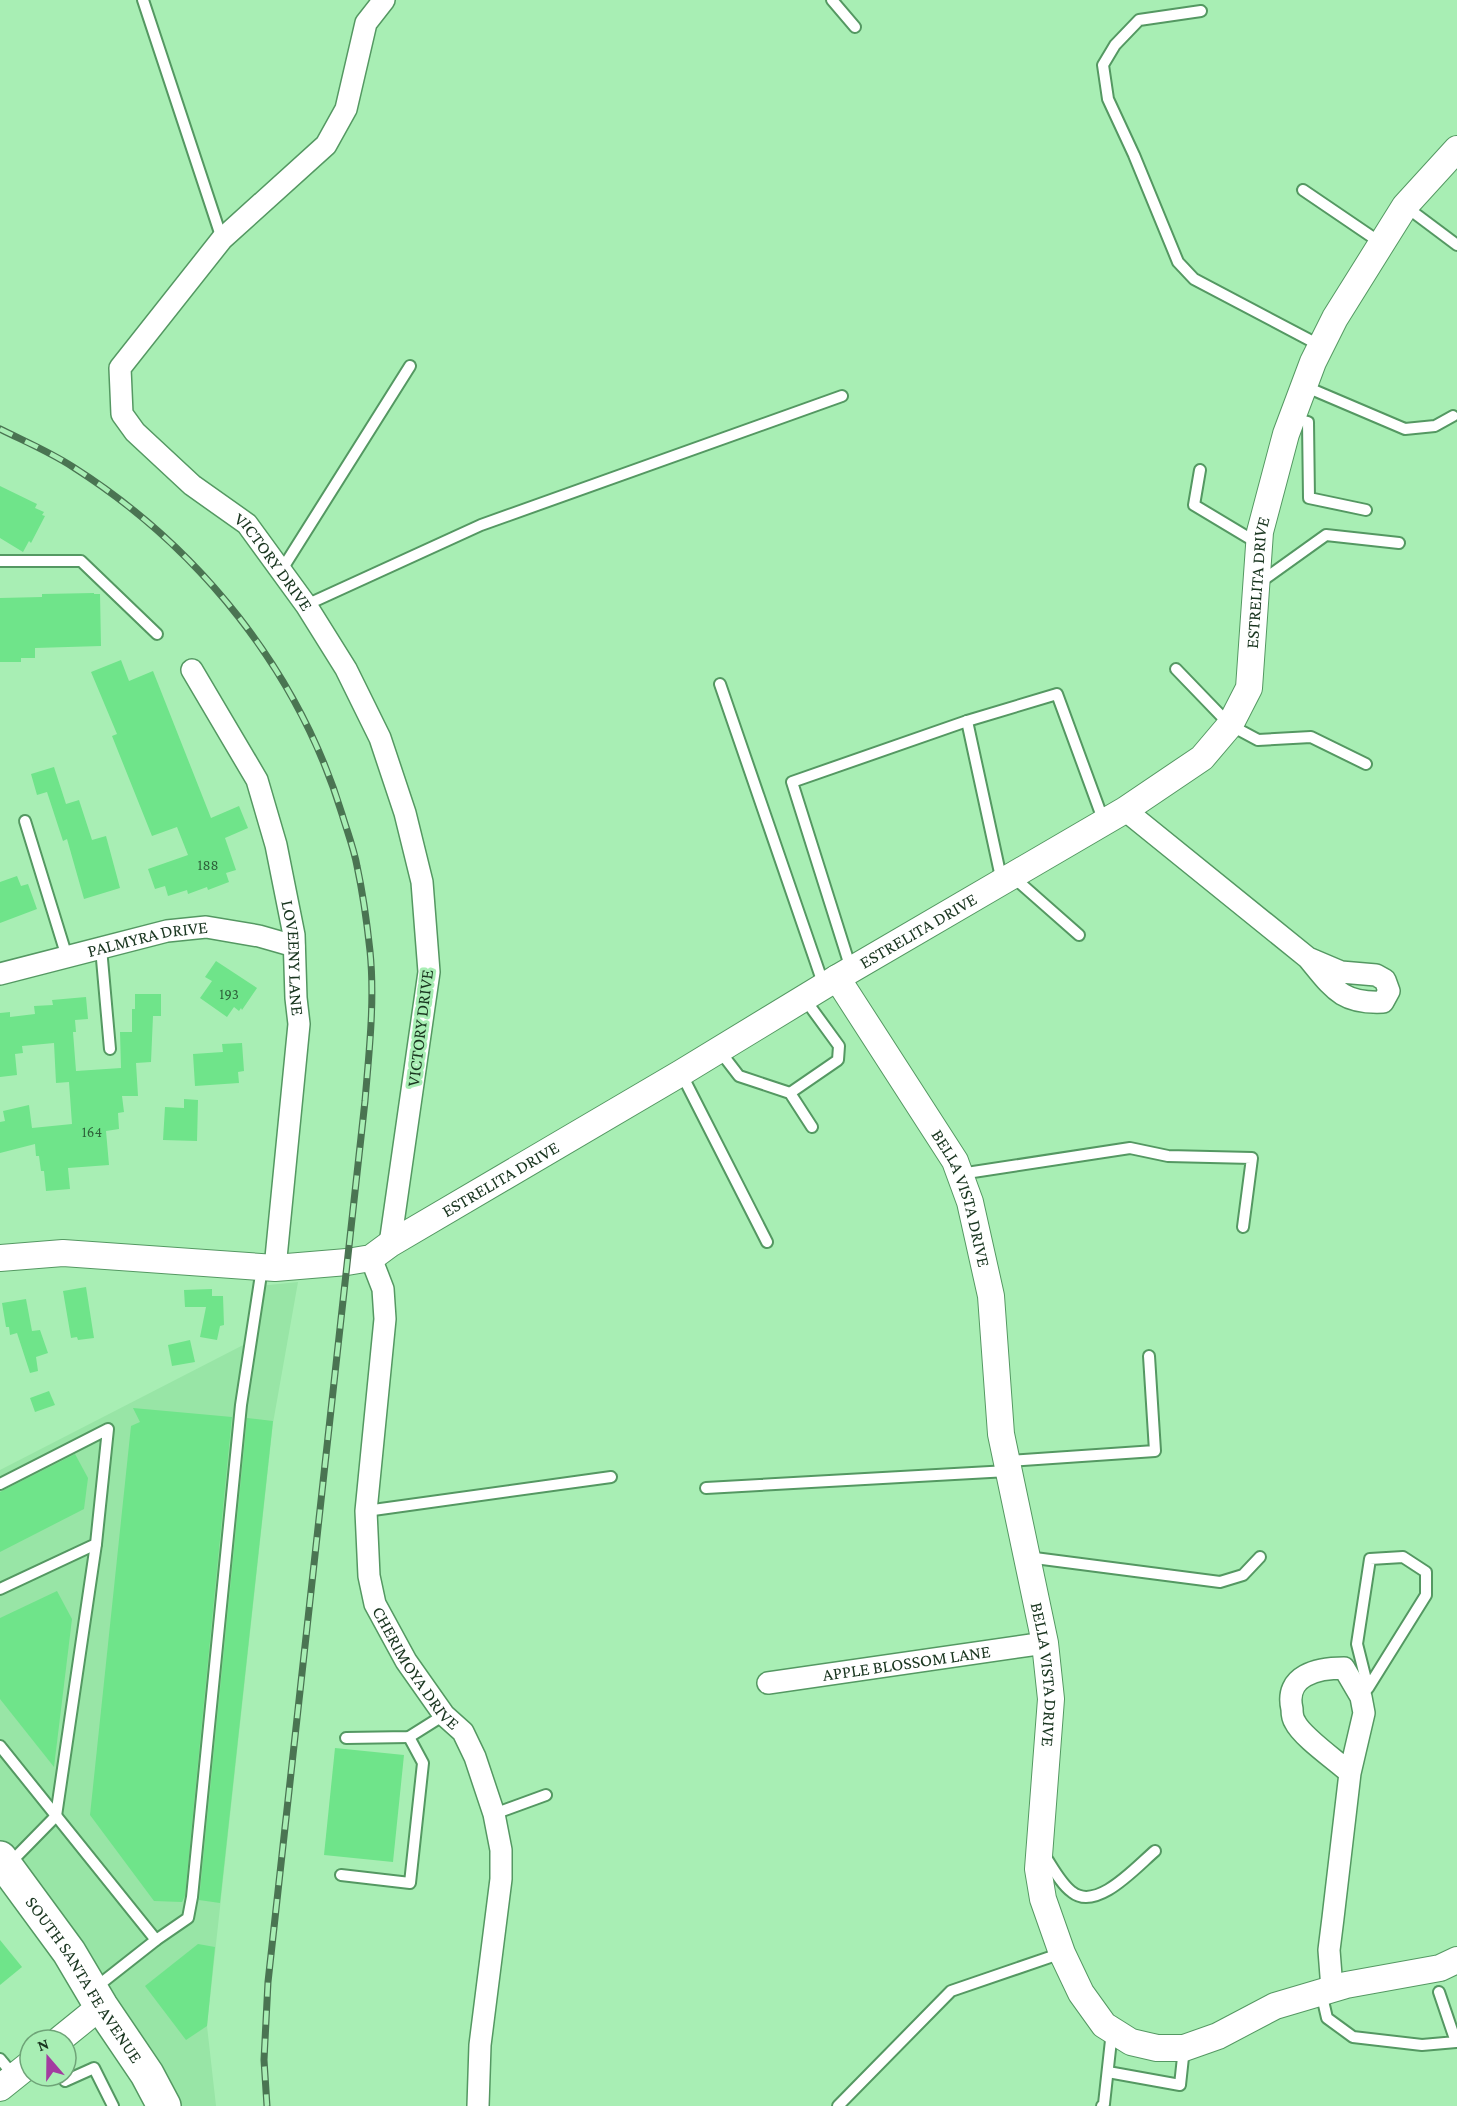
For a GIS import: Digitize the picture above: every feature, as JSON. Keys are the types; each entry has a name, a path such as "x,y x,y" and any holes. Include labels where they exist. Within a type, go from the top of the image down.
{"main road":[{"name":"SOUTH SANTA FE AVENUE","path":"2,1866 69,1952 147,2074 164,2106"}],"street":[{"name":"VICTORY DRIVE","path":"381,1251 429,972 422,882 405,813 380,738 346,669 306,605 247,524 192,484 135,432 122,414 120,368 222,238 326,145 346,108 366,23 384,0"},
{"name":"ESTRELITA DRIVE","path":"0,1258 63,1253 268,1268 347,1262 381,1251 829,983 1115,816 1202,758 1230,725 1249,688 1259,545 1263,521 1292,418 1304,386 1335,318 1405,206 1456,152"},
{"name":"LOVEENY LANE","path":"192,670 257,780 276,845 294,946 299,1024 268,1268"},
{"path":"1115,816 1308,958"},
{"name":"PALMYRA DRIVE","path":"0,974 167,931 206,927 259,936 294,946"},
{"name":"BELLA VISTA DRIVE","path":"829,983 955,1161 970,1202 991,1296 1001,1434 1046,1643 1051,1699 1038,1869 1043,1899 1062,1953 1081,1993 1104,2025 1131,2042 1156,2048 1184,2048 1218,2037 1275,2006 1327,1991 1440,1968 1457,1960"},
{"name":"CHERIMOYA DRIVE","path":"381,1251 385,1319 366,1511 367,1556 375,1604 406,1661 444,1715 463,1732 475,1758 494,1814 501,1850 501,1879 480,2045 478,2106"},
{"name":"APPLE BLOSSOM LANE","path":"768,1683 1046,1643"},
{"path":"1327,1991 1329,1950 1350,1773 1364,1713 1365,1693 1344,1668 1328,1668 1307,1675 1296,1682 1289,1698 1295,1723 1308,1738 1350,1773"},
{"path":"70,2028 97,1998"}],"lane":[{"path":"143,0 222,238"},
{"path":"832,0 855,27"},
{"path":"1201,11 1138,20 1115,45 1103,65 1108,99 1178,262 1194,279 1321,346"},
{"path":"1303,190 1382,243"},
{"path":"1405,206 1457,245"},
{"path":"281,571 410,366"},
{"path":"1304,386 1405,429 1435,426 1453,416"},
{"path":"306,605 481,525 842,396"},
{"path":"1292,418 1308,422 1309,498 1366,510"},
{"path":"1200,471 1194,505 1259,545"},
{"path":"1256,584 1326,535 1399,543"},
{"path":"0,561 81,561 157,634"},
{"path":"1176,669 1230,725 1258,740 1311,737 1366,764"},
{"path":"720,684 829,983"},
{"path":"790,1093 838,1060 839,1046 792,782 967,720 1057,694 1115,816"},
{"path":"967,720 1007,879 1079,935"},
{"path":"25,821 67,957"},
{"path":"100,948 110,1049"},
{"path":"719,1050 739,1076 790,1093 812,1127"},
{"path":"681,1073 766,1242"},
{"path":"960,1174 1130,1148 1168,1155 1252,1158 1243,1227"},
{"path":"97,1998 156,1940 188,1918 192,1897 241,1405 268,1268"},
{"path":"706,1488 1008,1466 1155,1451 1149,1356"},
{"path":"0,1484 108,1429 96,1545 56,1816 2,1866"},
{"path":"366,1511 610,1477"},
{"path":"0,1589 96,1545"},
{"path":"1026,1557 1220,1582 1243,1575 1260,1557"},
{"path":"1403,1557 1426,1572 1426,1595 1365,1693 1357,1644 1370,1559 1403,1557"},
{"path":"346,1738 409,1737 444,1715"},
{"path":"341,1875 410,1883 423,1763 409,1737"},
{"path":"0,1746 156,1940"},
{"path":"494,1814 546,1795"},
{"path":"1040,1848 1067,1887 1079,1896 1088,1897 1104,1893 1155,1851"},
{"path":"838,2106 951,1991 1062,1953"},
{"path":"1327,1991 1327,2018 1353,2037 1422,2045 1456,2042 1439,1992"},
{"path":"1102,2106 1112,2030"},
{"path":"1108,2072 1180,2085 1184,2048"},
{"path":"78,2075 94,2068 113,2106"}],"shaded area":[{"path":"298,1282 273,1423 207,2026 216,2106 172,2106 0,1856 0,1470 251,1341 259,1286"}],"building":[{"path":"0,486 37,504 35,508 44,512 42,515 45,516 31,543 29,541 23,552 0,538"},
{"path":"100,594 101,646 35,648 35,658 21,658 21,662 0,662 0,598"},
{"path":"121,660 129,681 153,671 211,818 239,806 248,828 225,838 236,870 226,873 229,882 208,890 207,887 188,894 187,890 168,896 165,886 155,889 148,869 188,855 177,827 152,836 112,736 117,734 91,672"},
{"path":"54,767 66,804 79,800 92,840 106,836 120,888 84,899 67,839 63,841 47,792 37,795 31,774"},
{"path":"17,876 21,886 28,884 37,909 0,923 0,882"},
{"path":"216,961 257,988 242,1010 241,1008 239,1011 234,1007 227,1017 200,998 212,981 205,977"},
{"path":"135,994 161,994 161,1016 153,1016 151,1062 136,1063 138,1096 122,1096 124,1112 118,1113 119,1129 106,1131 109,1165 68,1168 70,1189 46,1191 44,1171 41,1171 39,1156 36,1156 35,1144 0,1153 0,1122 5,1121 3,1111 29,1105 32,1128 72,1124 69,1082 56,1083 54,1043 22,1046 23,1053 15,1054 17,1075 0,1077 0,1013 10,1012 10,1017 35,1014 34,1006 53,1005 52,1000 86,997 88,1019 75,1020 76,1032 73,1032 76,1071 121,1068 120,1032 132,1032 132,1009 135,1009"},
{"path":"242,1043 244,1071 238,1072 239,1083 195,1086 193,1054 223,1052 222,1044"},
{"path":"184,1099 198,1100 197,1141 163,1140 165,1107 184,1108"},
{"path":"86,1287 94,1338 78,1340 77,1337 71,1338 63,1291"},
{"path":"212,1289 212,1296 223,1296 224,1325 220,1326 217,1340 200,1337 206,1307 185,1307 184,1290"},
{"path":"26,1299 32,1331 40,1330 48,1353 36,1357 38,1371 30,1373 17,1333 10,1335 9,1327 6,1327 2,1303"},
{"path":"190,1340 195,1362 172,1366 168,1345"},
{"path":"49,1391 55,1405 35,1412 30,1398"},
{"path":"133,1408 232,1417 185,1896 182,1902 154,1901 90,1815 131,1426 140,1422"},
{"path":"247,1418 273,1421 220,1903 199,1900"},
{"path":"75,1454 88,1478 84,1509 0,1552 0,1492"},
{"path":"57,1591 72,1619 54,1767 0,1699 0,1618"},
{"path":"335,1748 404,1755 393,1862 324,1855"},
{"path":"0,1940 22,1967 0,1985"},
{"path":"198,1944 215,1947 207,2026 186,2040 145,1986"}],"railway":[{"path":"0,429 64,462 119,499 162,535 202,574 238,616 271,662 299,710 323,761 356,860 363,898 371,970 372,1008 368,1064 268,1982 264,2060 267,2106"}]}
